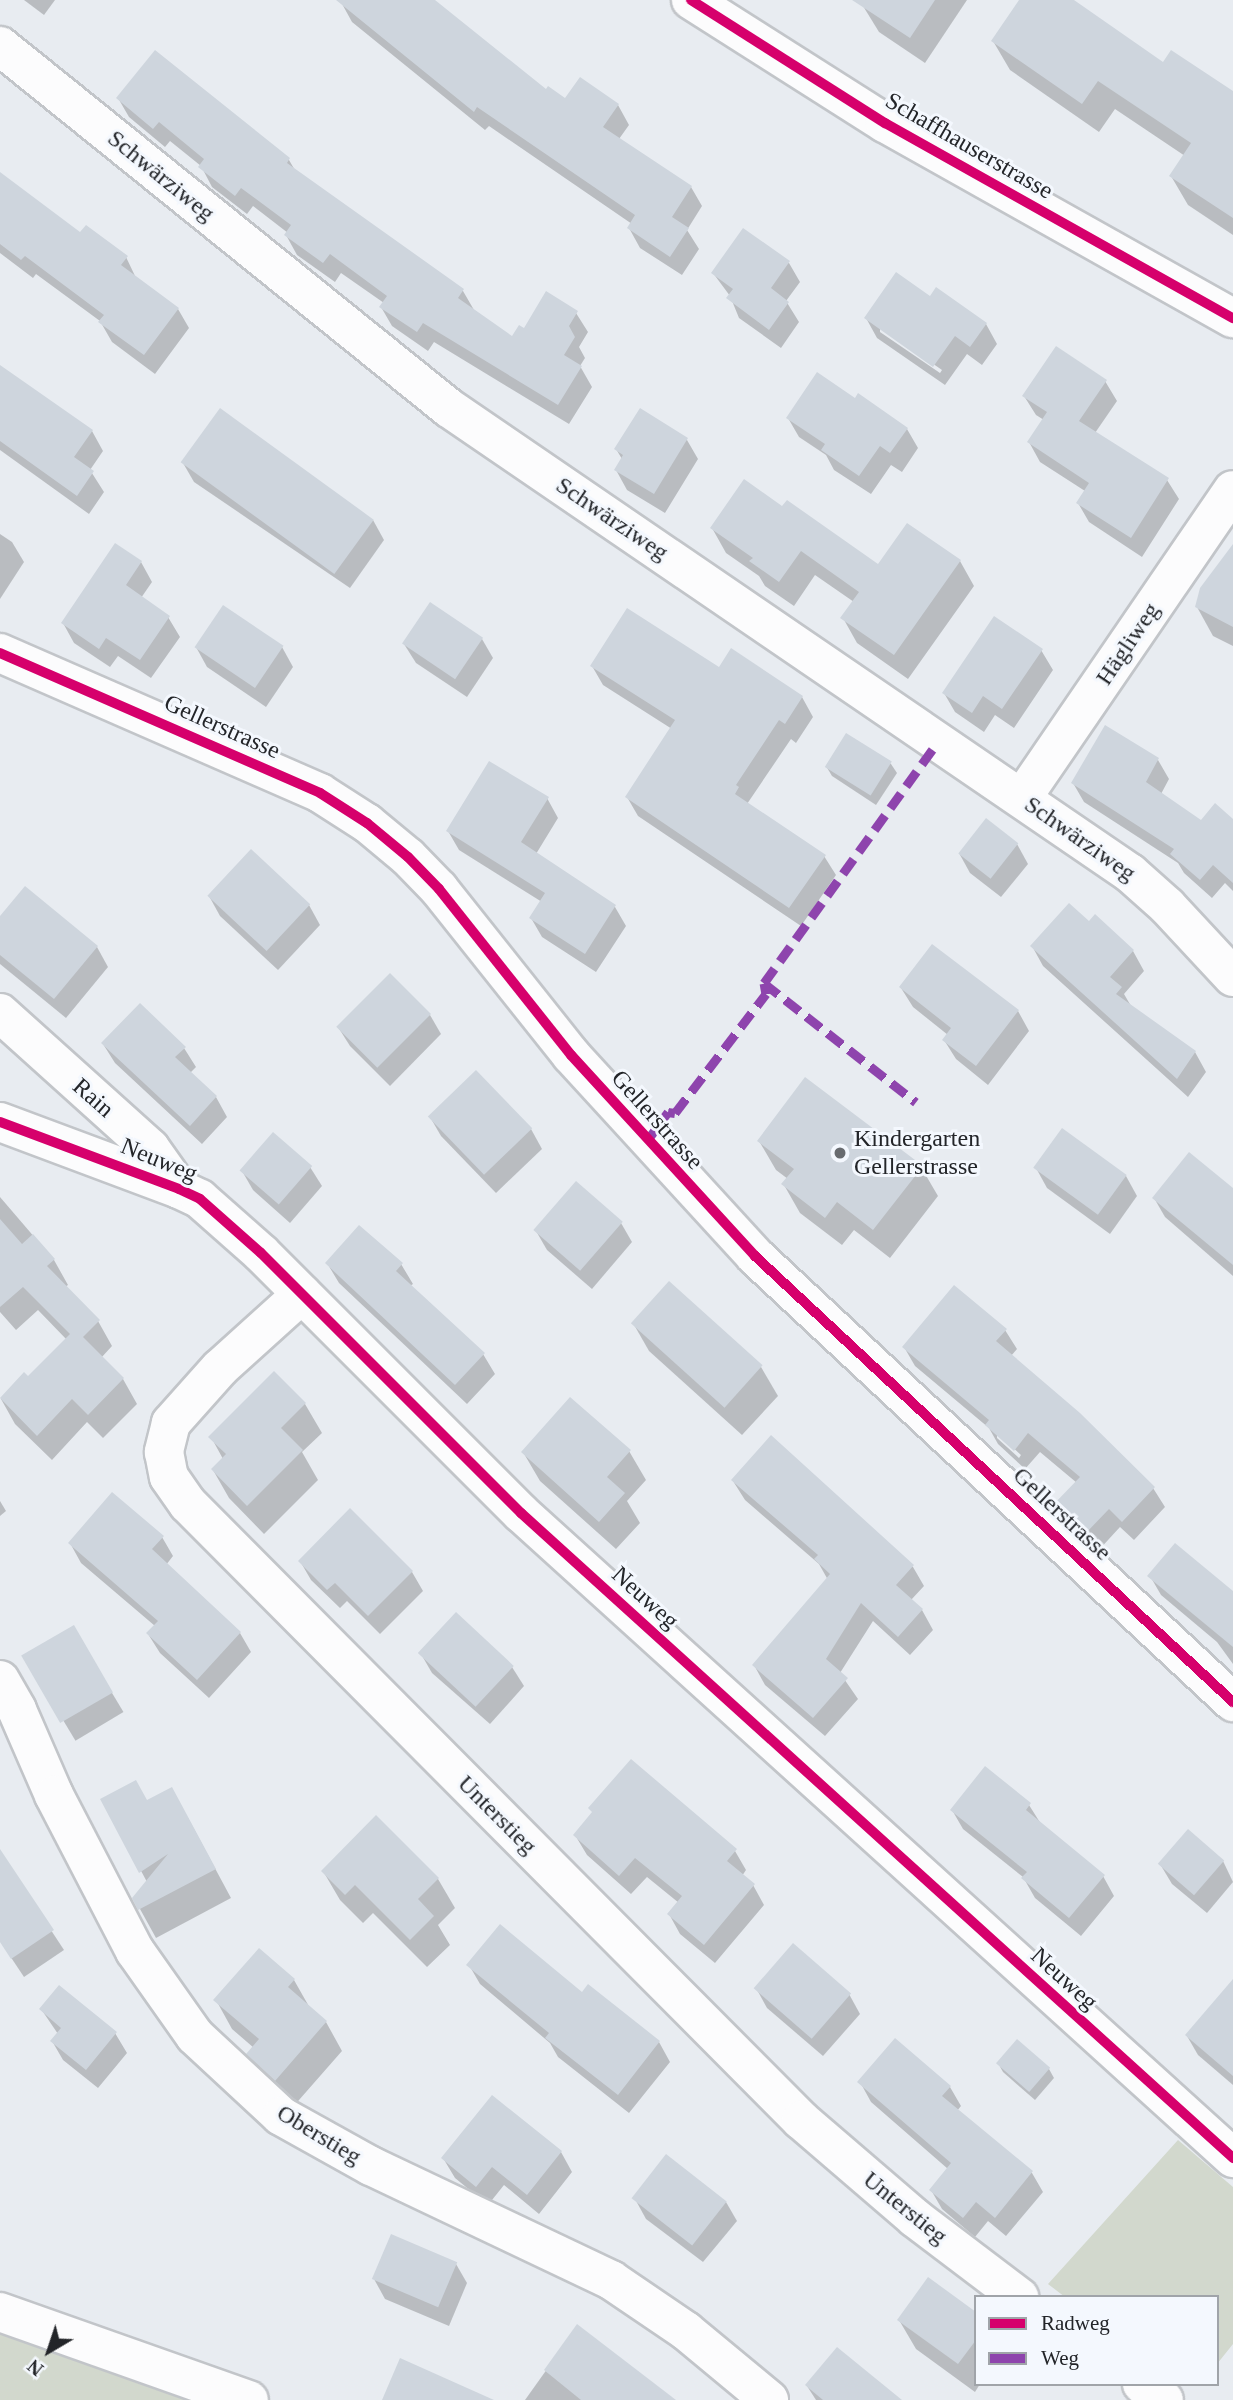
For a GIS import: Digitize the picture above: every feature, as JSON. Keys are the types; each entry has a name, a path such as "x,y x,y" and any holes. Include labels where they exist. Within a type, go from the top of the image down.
{"street":[{"name":"Schaffhauserstrasse","path":"691,0 885,123 1233,318"},
{"name":"Schwärziweg","path":"0,46 449,408 1022,798 1149,888 1233,977"},
{"name":"Hägliweg","path":"1022,798 1233,490"},
{"name":"Gellerstrasse","path":"0,653 320,793 368,823 388,840 439,888 571,1055 755,1256 1233,1702"},
{"name":"Rain","path":"0,1013 90,1097 150,1148 179,1189"},
{"path":"63,1144 81,1125 90,1097"},
{"name":"Neuweg","path":"0,1122 63,1144 200,1199 261,1252 472,1468 971,1924 1233,2158"},
{"name":"Unterstieg","path":"302,1294 220,1368 171,1423 164,1452 169,1477 188,1504 802,2120 915,2218 1016,2295"},
{"name":"Oberstieg","path":"0,1680 17,1710 54,1795 135,1951 195,2036 281,2116 370,2166 611,2280 686,2331 769,2400"},
{"path":"0,2312 249,2400"},
{"path":"1145,2386 1164,2400"}],"shaded area":[{"path":"1178,2140 1233,2187 1233,2344 1219,2362 1219,2295 1062,2295 1048,2284"},
{"path":"0,2312 249,2400 0,2400"}],"building":[{"path":"336,0 435,0 546,89 548,86 565,98 580,77 619,104 603,127 692,186 672,217 689,228 670,257 627,228 635,215 477,107 474,112"},
{"path":"852,0 935,0 910,38"},
{"path":"1019,0 1074,0 1163,62 1171,50 1233,91 1233,218 1169,176 1191,143 1098,81 1082,104 991,41"},
{"path":"155,50 290,158 287,163 464,289 458,298 512,336 519,325 524,328 546,291 578,311 569,326 575,337 564,355 582,366 558,405 423,323 417,332 379,307 387,296 330,254 323,263 284,235 291,225 241,188 235,196 198,167 204,159 159,122 153,129 116,98"},
{"path":"0,172 80,232 86,225 128,256 121,265 179,308 144,355 98,322 104,315 25,256 21,260 0,244"},
{"path":"743,228 790,261 771,288 789,302 769,330 726,298 733,289 711,273"},
{"path":"896,272 930,296 936,287 987,323 970,347 955,336 933,367 864,318"},
{"path":"1056,346 1107,380 1079,421 1169,478 1131,538 1076,503 1089,483 1027,442 1047,412 1022,396"},
{"path":"0,365 93,430 74,457 94,471 77,496 0,441"},
{"path":"817,372 855,398 858,393 908,428 890,453 880,446 859,476 821,450 825,444 786,418"},
{"path":"220,408 374,520 334,574 181,462"},
{"path":"640,408 688,438 654,494 614,470 623,455 614,449"},
{"path":"744,479 782,506 787,500 878,564 907,523 961,560 894,655 840,618 859,592 801,551 779,582 749,561 753,558 710,528"},
{"path":"115,543 142,561 126,585 170,616 140,660 106,638 99,649 61,623"},
{"path":"1233,544 1233,627 1195,607 1200,588"},
{"path":"430,602 483,638 455,679 402,643"},
{"path":"223,605 284,646 255,688 194,647"},
{"path":"627,608 719,667 731,648 803,696 785,724 779,720 736,785 739,787 735,794 826,855 789,908 625,797 675,720 590,666"},
{"path":"994,616 1043,649 1002,709 983,696 972,713 942,693"},
{"path":"1105,725 1159,758 1146,782 1201,820 1215,803 1233,819 1233,883 1213,865 1200,880 1170,854 1174,849 1071,783"},
{"path":"846,733 892,762 871,796 825,767"},
{"path":"489,761 549,797 521,842 616,905 585,954 529,918 545,893 446,831"},
{"path":"986,818 1018,843 991,879 958,853"},
{"path":"251,849 310,904 267,951 207,896"},
{"path":"25,886 98,946 54,999 0,955 0,916"},
{"path":"1069,903 1089,921 1095,914 1134,950 1110,977 1122,987 1116,994 1196,1051 1177,1079 1030,946"},
{"path":"932,944 1019,1010 976,1066 942,1040 951,1028 899,987"},
{"path":"390,973 431,1014 377,1068 336,1027"},
{"path":"140,1003 186,1047 175,1057 217,1096 190,1126 101,1043"},
{"path":"476,1070 532,1128 484,1175 428,1117"},
{"name":"Kindergarten Gellerstrasse","path":"805,1077 923,1166 873,1230 837,1202 825,1218 781,1184 794,1169 757,1141"},
{"path":"1062,1128 1127,1175 1098,1215 1033,1168"},
{"path":"273,1132 312,1166 279,1205 240,1170"},
{"path":"1189,1152 1233,1188 1233,1265 1152,1198"},
{"path":"576,1181 623,1222 580,1271 533,1230"},
{"path":"0,1219 22,1244 33,1234 55,1259 47,1266 100,1320 83,1337 124,1378 88,1415 72,1399 37,1436 0,1398 24,1372 28,1376 70,1334 23,1287 0,1307"},
{"path":"359,1225 403,1263 396,1271 485,1353 455,1385 325,1263"},
{"path":"669,1281 763,1365 724,1408 631,1323"},
{"path":"954,1285 1007,1329 996,1341 1080,1413 1155,1487 1122,1522 1109,1509 1085,1534 1053,1505 1080,1477 1028,1433 1014,1451 985,1425 989,1420 902,1347"},
{"path":"274,1371 306,1403 281,1428 303,1450 247,1506 211,1469 226,1454 208,1437"},
{"path":"570,1397 631,1450 607,1477 625,1493 599,1522 521,1452"},
{"path":"771,1435 914,1565 896,1585 923,1609 898,1637 861,1603 826,1659 848,1678 813,1718 752,1665 830,1574 814,1559 818,1555 731,1480"},
{"path":"112,1492 164,1536 152,1549 241,1632 197,1680 146,1633 158,1621 68,1543"},
{"path":"350,1508 413,1571 368,1616 335,1583 327,1590 298,1561"},
{"path":"1175,1543 1233,1591 1233,1647 1147,1576"},
{"path":"456,1612 514,1666 476,1707 418,1653"},
{"path":"74,1625 113,1693 60,1723 21,1656"},
{"path":"631,1759 737,1849 727,1861 755,1884 704,1945 667,1914 682,1896 635,1858 619,1876 573,1835 592,1812 588,1808"},
{"path":"985,1766 1031,1803 1026,1810 1105,1875 1069,1918 1021,1878 1027,1872 950,1810"},
{"path":"136,1780 147,1800 172,1787 216,1869 138,1910 132,1898 168,1854 139,1873 100,1799"},
{"path":"376,1815 439,1878 418,1899 434,1916 410,1940 355,1885 345,1895 321,1871"},
{"path":"1188,1829 1224,1860 1194,1895 1158,1864"},
{"path":"0,1849 54,1930 11,1959 0,1942"},
{"path":"500,1924 582,1992 588,1984 660,2041 618,2095 545,2038 549,2033 466,1965"},
{"path":"793,1943 851,1994 812,2039 754,1988"},
{"path":"259,1948 295,1979 288,1987 327,2021 275,2081 246,2054 259,2039 213,2000"},
{"path":"1233,1979 1233,2076 1185,2035"},
{"path":"59,1985 117,2032 86,2070 50,2041 61,2028 39,2009"},
{"path":"895,2038 951,2086 942,2096 1033,2171 995,2218 976,2202 963,2218 929,2190 951,2163 857,2082"},
{"path":"1017,2039 1050,2068 1029,2092 996,2063"},
{"path":"492,2095 562,2151 527,2195 492,2167 476,2187 441,2158"},
{"path":"666,2154 727,2201 692,2246 632,2198"},
{"path":"391,2234 457,2262 438,2307 372,2279"},
{"path":"928,2277 974,2311 974,2343 958,2364 897,2320"},
{"path":"577,2324 676,2400 581,2400 544,2370"},
{"path":"837,2347 902,2400 823,2400 805,2385"},
{"path":"400,2358 494,2400 382,2400"}],"marked path":[{"path":"647,1141 668,1112 675,1113 766,994 764,983 938,742"},
{"path":"764,983 916,1102"}],"cycle path":[{"path":"691,0 885,123 1233,318"},
{"path":"0,653 320,793 367,823 408,857 439,889 571,1055 755,1256 1233,1702"},
{"path":"0,1122 200,1199 261,1253 521,1513 1233,2158"}],"place":[{"name":"Kindergarten Gellerstrasse","path":"840,1153"}]}
